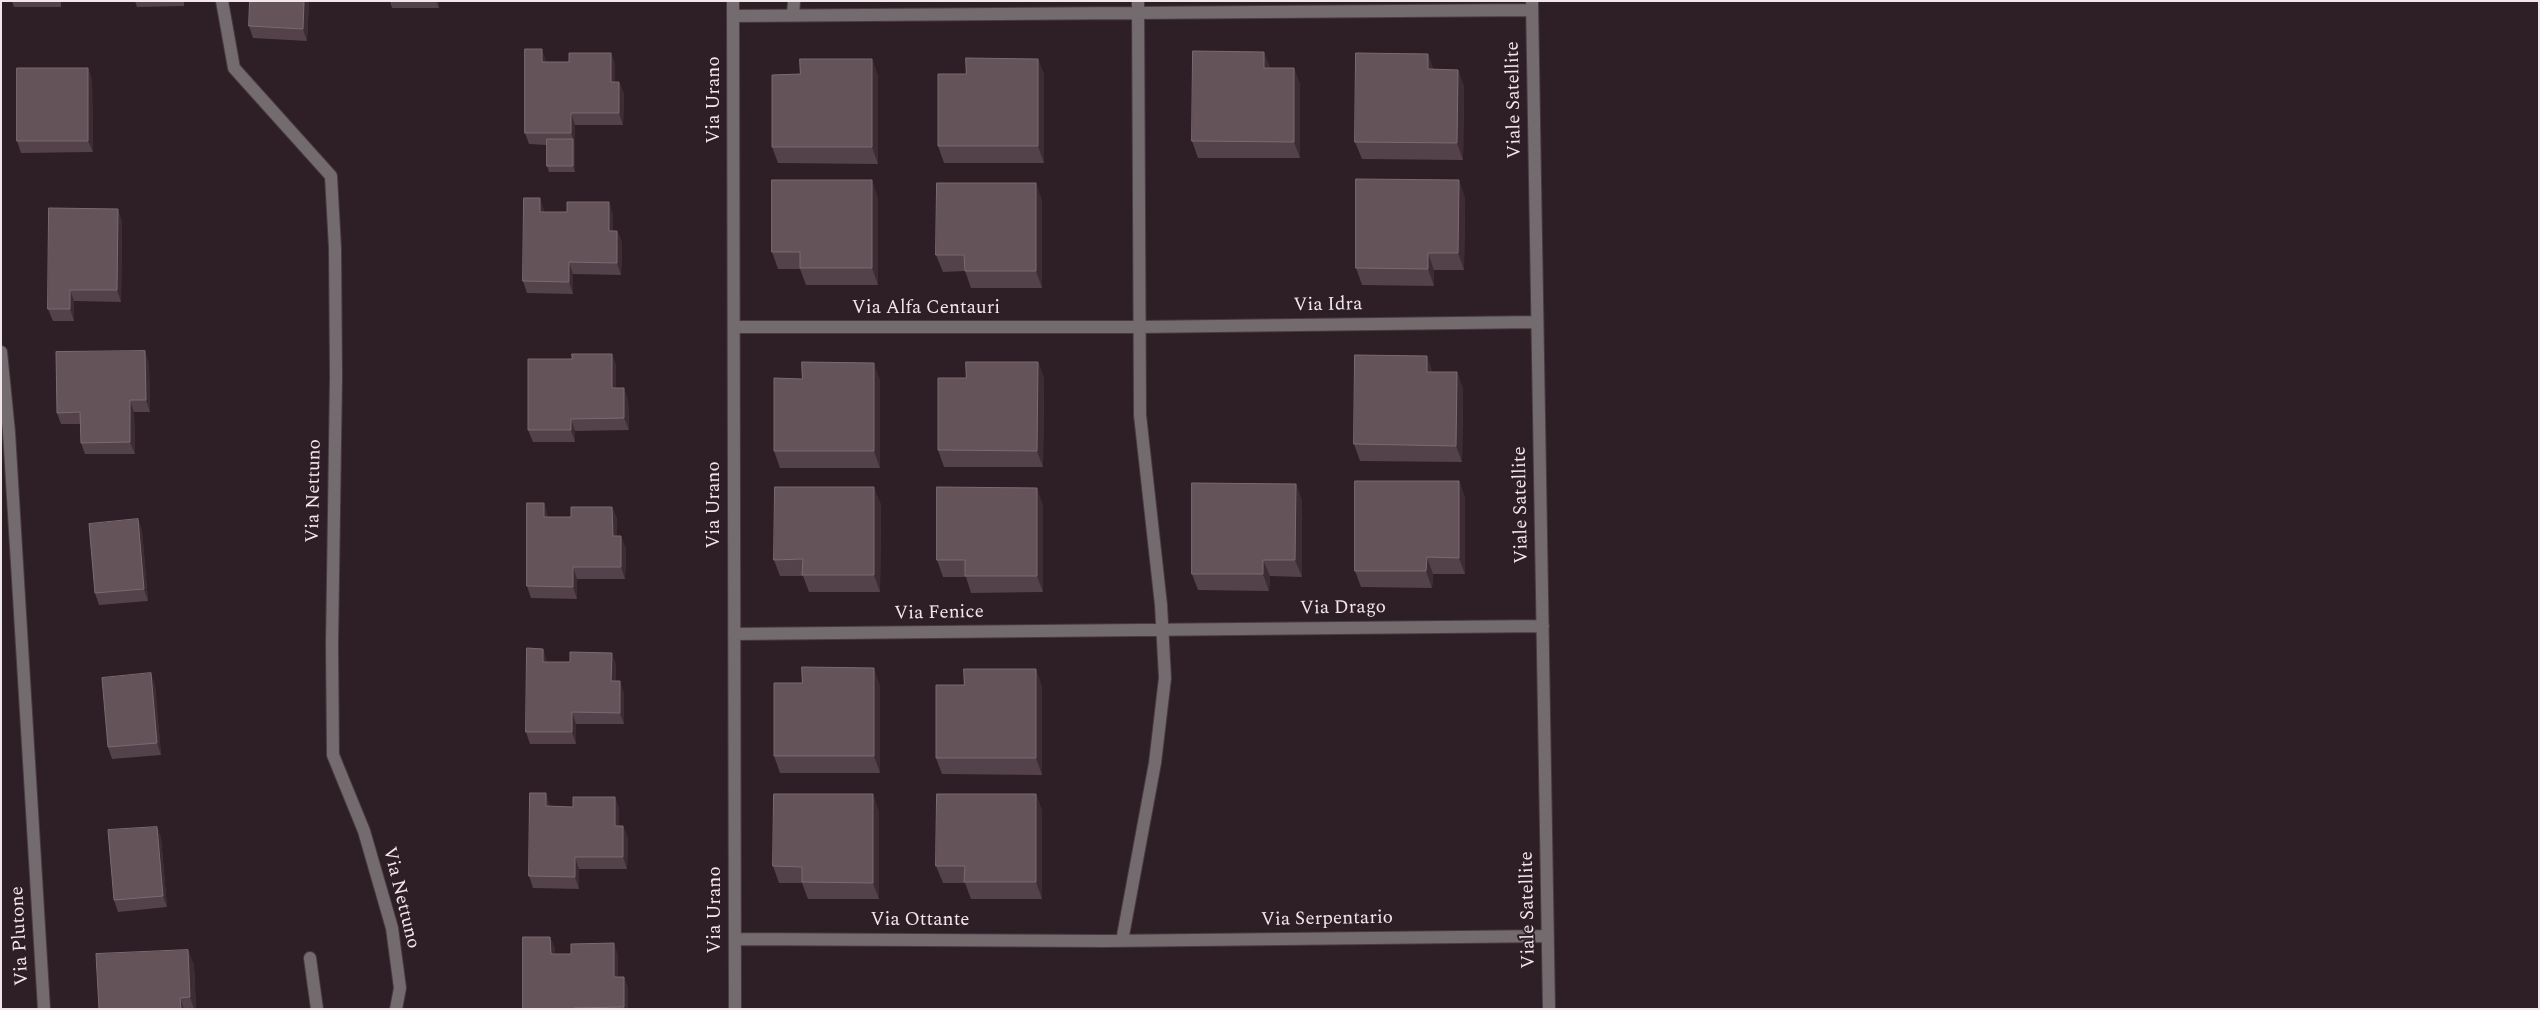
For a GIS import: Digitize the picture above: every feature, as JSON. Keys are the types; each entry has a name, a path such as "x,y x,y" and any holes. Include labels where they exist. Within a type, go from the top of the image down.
{"street":[{"name":"Via Nettuno","path":"222,1 234,68 331,176 335,248 336,377 332,645 333,755 364,831 392,928 400,988 396,1009"},
{"name":"Via Urano","path":"733,1 735,1009"},
{"path":"793,15 794,1"},
{"path":"733,16 1138,7 1532,5"},
{"name":"Viale Satellite","path":"1532,5 1549,1009"},
{"path":"1122,941 1143,834 1165,678 1155,542 1140,416 1138,327 1138,7"},
{"name":"Via Idra","path":"1118,327 1537,322"},
{"name":"Via Alfa Centauri","path":"734,327 1118,327"},
{"name":"Via Plutone","path":"1,352 9,432 44,1009"},
{"name":"Via Drago","path":"1144,630 1542,626"},
{"name":"Via Fenice","path":"734,634 1144,630"},
{"name":"Via Serpentario","path":"1106,941 1548,936"},
{"name":"Via Ottante","path":"735,939 1106,941"},
{"path":"310,958 317,1009"}],"building":[{"path":"250,1 304,1 303,29 249,26"},
{"path":"525,49 542,49 542,62 569,62 569,53 611,53 611,82 619,82 619,113 571,113 571,133 525,133"},
{"path":"1193,51 1264,52 1264,68 1294,68 1294,142 1192,141"},
{"path":"1356,53 1428,54 1428,69 1458,70 1457,143 1355,142"},
{"path":"966,58 1038,59 1038,146 938,146 938,74 966,74"},
{"path":"800,59 872,59 872,147 772,147 772,75 800,74"},
{"path":"17,68 88,68 88,141 17,141"},
{"path":"547,139 573,139 573,166 547,166"},
{"path":"1356,179 1459,180 1458,253 1428,253 1428,269 1356,268"},
{"path":"772,180 872,180 872,268 800,268 800,252 772,252"},
{"path":"937,183 1036,183 1036,271 965,271 964,255 936,255"},
{"path":"524,198 540,198 540,212 567,212 567,202 609,202 609,231 617,231 617,263 569,262 569,282 523,281"},
{"path":"49,208 118,209 117,290 70,290 70,309 48,309"},
{"path":"145,351 146,400 130,400 130,442 81,443 80,412 57,413 56,352"},
{"path":"572,354 612,354 612,388 624,388 624,418 571,419 571,430 528,430 528,359 572,359"},
{"path":"1355,355 1427,356 1427,372 1457,372 1456,446 1354,444"},
{"path":"802,362 874,363 874,451 774,451 774,378 802,379"},
{"path":"966,362 1038,362 1037,451 938,450 938,378 966,378"},
{"path":"1355,481 1459,481 1459,558 1427,557 1426,571 1355,571"},
{"path":"1192,483 1296,484 1295,560 1263,560 1263,574 1192,574"},
{"path":"775,487 874,487 874,575 802,575 803,559 774,560"},
{"path":"937,487 1037,488 1037,576 965,576 965,560 937,560"},
{"path":"527,503 544,503 544,517 571,517 571,507 612,507 613,536 621,536 621,567 573,567 573,587 527,586"},
{"path":"138,519 144,589 95,593 89,524"},
{"path":"527,648 543,649 543,662 570,662 570,652 612,653 611,681 620,681 620,713 572,712 572,732 526,732"},
{"path":"802,667 874,668 874,756 774,756 774,683 802,683"},
{"path":"964,669 1036,669 1036,758 936,758 936,685 964,685"},
{"path":"151,673 157,743 108,747 102,678"},
{"path":"530,793 546,793 546,806 573,807 573,797 615,797 615,826 623,826 623,857 575,857 575,877 529,876"},
{"path":"774,794 873,794 873,883 802,882 802,867 773,866"},
{"path":"937,794 1036,794 1036,882 964,882 965,866 936,866"},
{"path":"157,827 163,896 114,900 108,830"},
{"path":"523,937 550,937 551,954 571,954 571,944 614,943 614,977 624,977 624,1007 523,1009"},
{"path":"188,950 190,997 180,998 181,1009 99,1009 96,954"}]}
